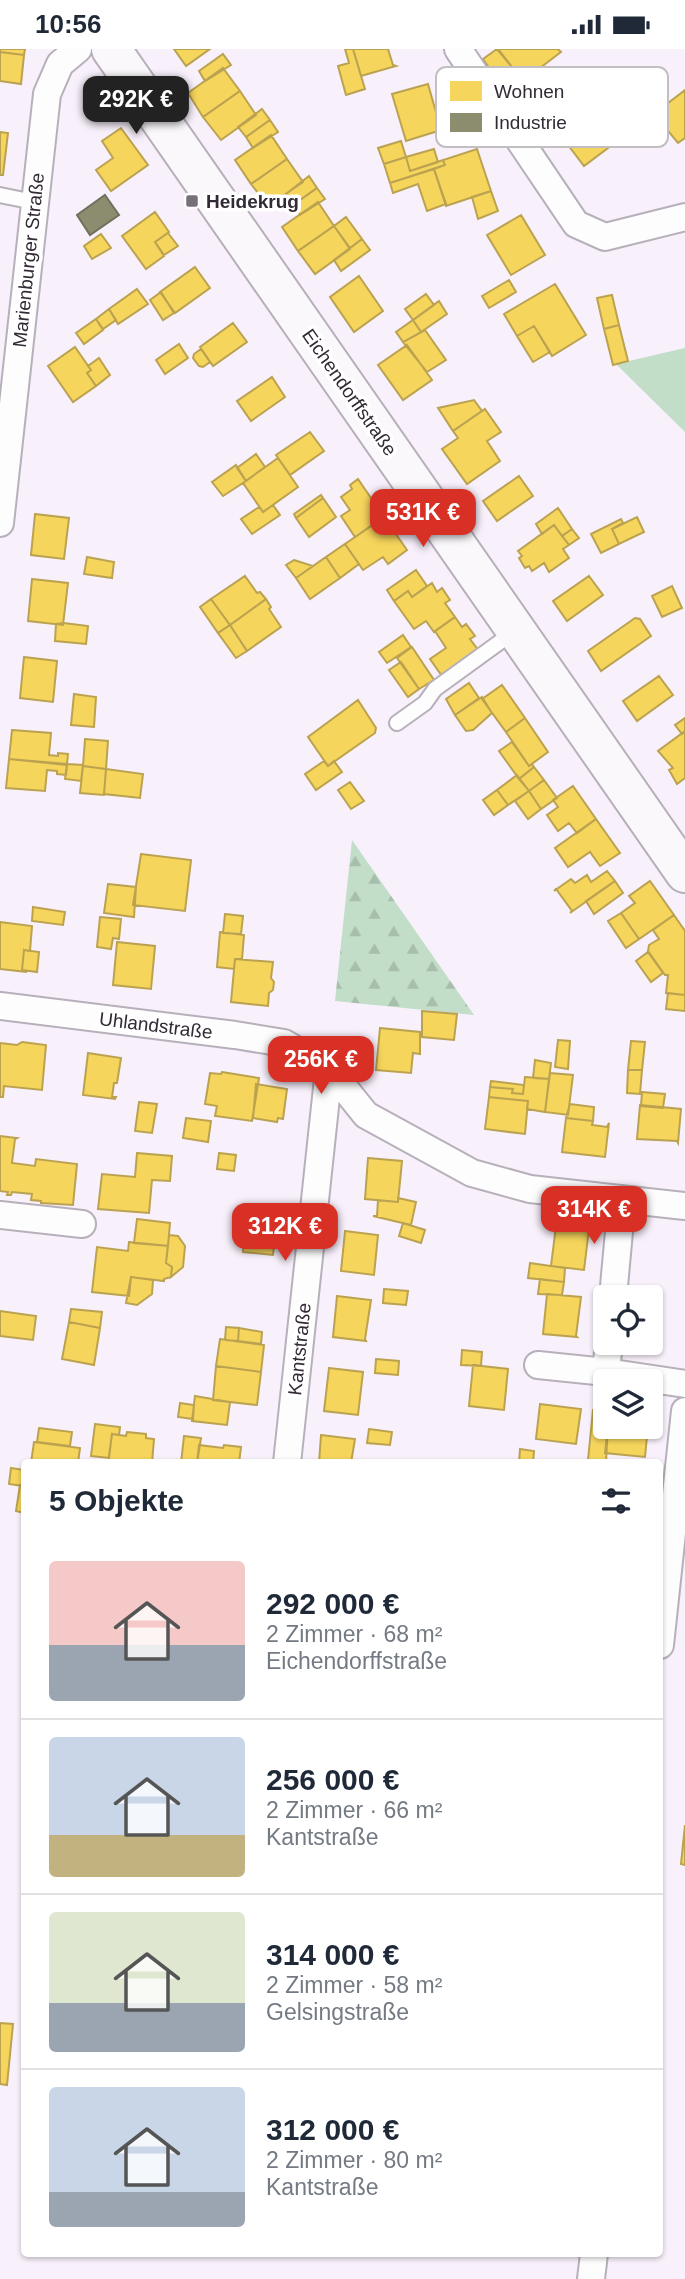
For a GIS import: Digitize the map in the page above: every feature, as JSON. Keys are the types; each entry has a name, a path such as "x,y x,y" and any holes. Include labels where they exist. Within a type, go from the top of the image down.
{"street":[{"name":"Marienburger Straße","path":"0,523 47,94 60,64 78,49"},
{"name":"Eichendorffstraße","path":"111,49 685,873"},
{"path":"457,49 469,67"},
{"path":"524,147 576,224 605,237 685,217"},
{"name":"Uhlandstraße","path":"0,1006 284,1043 329,1069 366,1115 472,1174 530,1189 685,1206"},
{"name":"Kantstraße","path":"287,1459 329,1069"},
{"path":"614,1285 622,1199"},
{"path":"0,1215 82,1224"},
{"path":"538,1365 593,1371"},
{"path":"663,1381 685,1384"},
{"path":"663,1617 685,1411"},
{"path":"591,2279 594,2257"}],"lane":[{"path":"0,195 34,202"},
{"path":"397,723 425,703 435,689 516,630"}],"green space":[{"path":"685,348 685,432 616,364"},
{"path":"352,840 474,1015 335,1001"}],"building: Wohnen":[{"path":"0,49 25,49 24,55 0,52"},
{"path":"174,49 210,49 186,66"},
{"path":"345,49 353,49 365,89 346,95 338,66 349,63"},
{"path":"353,49 388,49 393,65 396,66 361,76"},
{"path":"497,49 512,67 489,67 483,59"},
{"path":"498,49 558,49 561,52 541,67 512,67"},
{"path":"0,52 24,55 21,84 0,81"},
{"path":"223,54 231,65 205,81 199,71"},
{"path":"223,68 240,91 203,117 188,93"},
{"path":"428,84 436,112 436,132 406,141 392,94"},
{"path":"685,90 685,138 678,143 668,131 668,103"},
{"path":"240,91 256,115 221,140 203,117"},
{"path":"262,109 270,120 246,137 238,127"},
{"path":"270,120 278,132 253,148 246,137"},
{"path":"121,128 148,165 111,191 96,170 113,158 102,141"},
{"path":"0,132 8,133 3,175 0,175"},
{"path":"271,135 287,159 251,184 235,160"},
{"path":"401,141 406,157 384,164 378,148"},
{"path":"570,147 609,147 584,166"},
{"path":"434,149 438,162 410,171 406,157"},
{"path":"477,149 491,191 446,206 434,169 445,165 443,160"},
{"path":"406,157 410,171 443,160 445,165 390,183 384,164"},
{"path":"287,159 303,182 268,206 251,184"},
{"path":"434,169 446,204 427,211 418,184 393,193 390,183"},
{"path":"309,176 317,188 293,205 286,194"},
{"path":"317,188 325,199 300,215 293,205"},
{"path":"491,191 498,211 478,219 472,197"},
{"path":"318,202 334,226 298,251 282,227"},
{"path":"155,212 169,232 155,242 164,256 146,269 122,236"},
{"path":"521,215 545,255 511,275 487,235"},
{"path":"346,217 362,239 350,248 334,226"},
{"path":"334,226 350,249 315,274 298,251"},
{"path":"168,233 178,246 164,255 155,242"},
{"path":"101,234 111,248 92,259 84,246"},
{"path":"362,239 370,250 341,271 334,260"},
{"path":"195,267 210,288 175,313 160,292"},
{"path":"359,276 383,311 354,332 330,297"},
{"path":"509,280 516,292 489,308 482,296"},
{"path":"555,284 586,335 552,356 534,326 517,336 504,314"},
{"path":"137,289 148,304 118,324 109,309"},
{"path":"161,292 174,313 163,320 150,300"},
{"path":"426,294 434,305 413,320 405,309"},
{"path":"612,295 619,325 604,329 597,298"},
{"path":"439,301 447,314 421,332 413,320"},
{"path":"109,309 116,320 103,329 96,319"},
{"path":"96,319 103,330 84,344 76,333"},
{"path":"413,320 421,332 403,342 396,332"},
{"path":"233,323 247,342 213,366 200,347"},
{"path":"619,325 628,361 613,365 604,329"},
{"path":"534,326 550,352 533,362 517,336"},
{"path":"425,330 446,360 427,372 403,342"},
{"path":"179,344 188,358 165,374 156,360"},
{"path":"407,345 432,380 403,400 378,365"},
{"path":"75,347 91,370 87,373 96,386 73,402 48,366"},
{"path":"201,349 210,362 203,367 193,358"},
{"path":"99,358 110,375 96,386 87,373 91,370 88,366"},
{"path":"272,377 285,397 251,421 237,401"},
{"path":"474,400 482,411 453,431 438,408"},
{"path":"485,409 501,432 487,441 500,461 467,484 442,449 458,438 453,431"},
{"path":"310,432 324,451 290,475 276,455"},
{"path":"256,454 265,467 246,481 237,468"},
{"path":"278,458 298,487 263,512 243,483"},
{"path":"236,465 246,481 223,496 212,482"},
{"path":"519,476 533,496 497,521 483,501"},
{"path":"358,479 384,517 355,537 341,516 350,510 341,497 352,489 350,485"},
{"path":"321,495 323,498 296,518 294,514"},
{"path":"323,498 336,517 309,537 296,518"},
{"path":"273,505 280,515 252,534 241,519 259,507 263,512"},
{"path":"558,508 572,529 562,536 554,525 542,534 536,524"},
{"path":"35,514 69,518 64,559 31,555"},
{"path":"384,517 407,550 388,564 383,557 363,570 345,544"},
{"path":"637,517 644,532 619,544 612,529"},
{"path":"621,519 623,523 612,529 619,544 601,553 591,534"},
{"path":"554,525 569,545 563,549 569,558 549,572 544,563 532,571 529,566 525,568 518,551"},
{"path":"572,529 579,538 569,545 562,536"},
{"path":"345,544 359,564 340,578 326,557"},
{"path":"87,557 114,562 112,578 84,574"},
{"path":"326,557 340,578 310,599 296,578"},
{"path":"294,560 313,566 296,578 286,565"},
{"path":"416,570 427,586 412,597 408,591 394,601 387,590"},
{"path":"245,576 257,593 260,592 266,599 230,625 211,599"},
{"path":"589,576 603,595 567,621 553,601"},
{"path":"32,579 68,583 63,625 28,621"},
{"path":"432,583 437,592 442,588 450,600 445,603 455,617 434,632 426,621 414,629 394,601 408,591 412,597"},
{"path":"672,586 682,608 662,617 652,596"},
{"path":"211,599 230,625 218,633 200,607"},
{"path":"266,599 281,627 247,651 230,625"},
{"path":"455,617 462,627 466,624 475,636 470,639 479,651 442,676 430,659 446,648 435,631"},
{"path":"635,618 640,619 651,636 601,671 588,651"},
{"path":"56,624 88,626 86,644 55,641"},
{"path":"230,625 247,651 236,658 218,633"},
{"path":"403,635 411,647 387,663 379,652"},
{"path":"412,647 434,680 419,689 397,658"},
{"path":"24,657 57,661 53,702 20,698"},
{"path":"401,662 419,689 408,697 389,670"},
{"path":"659,676 673,695 637,721 623,701"},
{"path":"469,683 479,698 455,715 446,699"},
{"path":"502,685 525,718 506,732 482,699"},
{"path":"74,694 96,697 94,727 71,725"},
{"path":"482,697 492,713 473,730 466,731 455,715"},
{"path":"358,700 376,728 375,733 328,766 308,737"},
{"path":"525,718 548,752 529,766 506,732"},
{"path":"685,718 685,731 682,734 675,725"},
{"path":"12,730 51,733 49,755 68,754 67,764 9,759"},
{"path":"685,731 685,778 677,784 669,770 673,768 658,751"},
{"path":"85,739 108,741 106,769 83,766"},
{"path":"512,742 529,766 532,764 534,767 519,779 499,751"},
{"path":"9,759 67,765 66,775 47,770 45,791 6,788"},
{"path":"324,761 328,766 334,761 342,772 316,790 305,774"},
{"path":"67,764 83,765 81,781 65,779"},
{"path":"83,766 106,769 104,795 80,793"},
{"path":"534,767 544,780 529,791 519,779"},
{"path":"106,769 143,774 140,798 104,794"},
{"path":"517,775 529,791 508,805 497,790"},
{"path":"544,780 557,798 541,809 529,791"},
{"path":"350,782 364,801 351,809 338,790"},
{"path":"573,786 596,819 577,833 569,823 558,831 547,815 558,807 553,800"},
{"path":"497,790 508,805 494,815 483,800"},
{"path":"529,791 541,809 528,819 515,801"},
{"path":"596,819 620,853 600,866 590,852 568,867 555,848"},
{"path":"141,854 191,860 185,911 133,905"},
{"path":"607,871 615,881 570,913 572,911 556,889 571,879 575,883 587,875 591,882"},
{"path":"615,881 623,893 594,914 586,901"},
{"path":"650,881 674,915 639,939 621,913 635,903 629,896"},
{"path":"108,884 136,887 134,917 104,913"},
{"path":"33,907 65,912 63,925 32,921"},
{"path":"621,913 639,939 626,948 608,921"},
{"path":"225,914 243,916 241,934 223,933"},
{"path":"674,915 685,931 685,995 666,993 668,975 665,975 648,951 649,945 659,939 653,930"},
{"path":"100,917 121,919 119,939 113,938 111,949 97,947"},
{"path":"0,922 32,926 30,951 24,950 22,970 27,972 0,969"},
{"path":"220,932 244,935 242,959 235,959 234,969 217,967"},
{"path":"117,942 155,946 151,989 113,985"},
{"path":"24,950 39,952 37,972 22,970"},
{"path":"648,952 663,973 651,982 636,961"},
{"path":"235,959 273,962 271,978 274,982 273,990 269,993 268,1006 231,1002"},
{"path":"668,993 685,995 685,1011 666,1009"},
{"path":"422,1011 457,1014 454,1040 422,1037"},
{"path":"380,1028 420,1032 420,1054 413,1053 411,1073 376,1070"},
{"path":"558,1040 570,1041 568,1069 555,1067"},
{"path":"631,1041 645,1042 642,1070 628,1070"},
{"path":"22,1042 46,1045 42,1090 4,1086 3,1097 0,1097 0,1043 17,1045"},
{"path":"88,1053 121,1058 117,1083 114,1083 112,1097 116,1097 115,1099 83,1095"},
{"path":"535,1060 551,1063 549,1079 533,1078"},
{"path":"628,1070 642,1070 640,1094 627,1093"},
{"path":"222,1072 259,1078 252,1121 215,1116 217,1106 205,1104 210,1073"},
{"path":"550,1073 573,1075 568,1115 545,1112"},
{"path":"525,1077 549,1079 545,1112 527,1109 528,1101 489,1097 490,1087 513,1089 512,1093 523,1094"},
{"path":"491,1081 524,1085 523,1094 512,1093 513,1089 490,1087"},
{"path":"256,1084 287,1089 283,1119 278,1118 277,1122 253,1118"},
{"path":"642,1092 665,1094 663,1108 641,1106"},
{"path":"489,1097 528,1101 525,1134 485,1129"},
{"path":"139,1102 157,1104 152,1133 135,1131"},
{"path":"570,1104 594,1107 593,1121 566,1118"},
{"path":"640,1105 681,1109 678,1143 637,1139"},
{"path":"186,1118 211,1121 208,1142 183,1138"},
{"path":"566,1118 593,1121 592,1125 607,1127 609,1123 605,1157 562,1152"},
{"path":"0,1136 17,1138 12,1163 35,1166 36,1159 77,1164 73,1205 41,1203 31,1200 32,1194 12,1192 7,1195 8,1192 0,1191"},
{"path":"137,1153 172,1156 170,1181 152,1180 149,1213 98,1209 102,1174 135,1177"},
{"path":"219,1153 236,1155 234,1171 217,1169"},
{"path":"368,1158 402,1161 398,1202 365,1199"},
{"path":"398,1198 416,1202 411,1225 373,1216 377,1216 378,1200 398,1202"},
{"path":"244,1204 278,1208 275,1232 241,1228"},
{"path":"137,1219 170,1223 168,1246 134,1243"},
{"path":"403,1223 425,1230 421,1243 399,1236"},
{"path":"556,1226 589,1229 584,1270 551,1266"},
{"path":"345,1231 378,1235 374,1275 341,1271"},
{"path":"245,1233 275,1236 273,1255 243,1252"},
{"path":"169,1235 178,1236 185,1246 183,1267 171,1277 172,1267 166,1263"},
{"path":"129,1242 168,1246 166,1263 172,1267 171,1277 164,1281 131,1277 129,1296 92,1292 97,1247 128,1251"},
{"path":"530,1263 565,1268 564,1282 528,1278"},
{"path":"131,1277 153,1280 152,1294 137,1305 126,1303"},
{"path":"540,1279 564,1282 562,1295 538,1294"},
{"path":"384,1289 408,1291 406,1305 383,1303"},
{"path":"547,1294 581,1297 577,1337 543,1334"},
{"path":"337,1296 371,1300 366,1341 333,1337"},
{"path":"71,1309 102,1312 100,1328 69,1322"},
{"path":"0,1311 36,1316 33,1340 0,1336"},
{"path":"69,1322 100,1328 94,1365 62,1359"},
{"path":"226,1327 239,1328 238,1341 225,1340"},
{"path":"239,1328 262,1332 261,1344 238,1341"},
{"path":"220,1339 264,1345 261,1372 216,1366"},
{"path":"462,1350 482,1352 481,1366 461,1365"},
{"path":"376,1359 399,1361 398,1375 375,1373"},
{"path":"473,1365 508,1369 504,1410 469,1406"},
{"path":"216,1366 261,1372 257,1405 213,1400"},
{"path":"329,1368 363,1372 358,1415 324,1411"},
{"path":"195,1396 230,1402 227,1425 192,1421"},
{"path":"180,1403 194,1405 193,1419 178,1417"},
{"path":"540,1404 581,1409 576,1444 536,1439"},
{"path":"593,1410 593,1439 607,1439 606,1459 588,1459"},
{"path":"95,1424 120,1427 119,1435 112,1434 109,1458 91,1456"},
{"path":"39,1428 72,1432 70,1446 37,1442"},
{"path":"369,1429 392,1432 390,1445 367,1443"},
{"path":"127,1432 146,1434 146,1438 154,1439 152,1459 109,1459 112,1434 126,1436"},
{"path":"321,1435 355,1439 352,1459 319,1459"},
{"path":"184,1436 201,1438 198,1459 181,1459"},
{"path":"607,1439 647,1439 645,1457 605,1453"},
{"path":"34,1442 80,1448 79,1459 32,1459"},
{"path":"199,1445 241,1447 240,1459 197,1459"},
{"path":"520,1449 534,1451 533,1459 519,1459"},
{"path":"11,1468 21,1470 21,1486 9,1484"},
{"path":"20,1485 21,1512 16,1511"},
{"path":"685,1825 685,1865 681,1864"},
{"path":"0,2023 13,2024 7,2085 0,2084"}],"building: Industrie":[{"path":"105,195 119,215 90,235 77,215"}],"place":[{"name":"Heidekrug","path":"192,201"}]}
